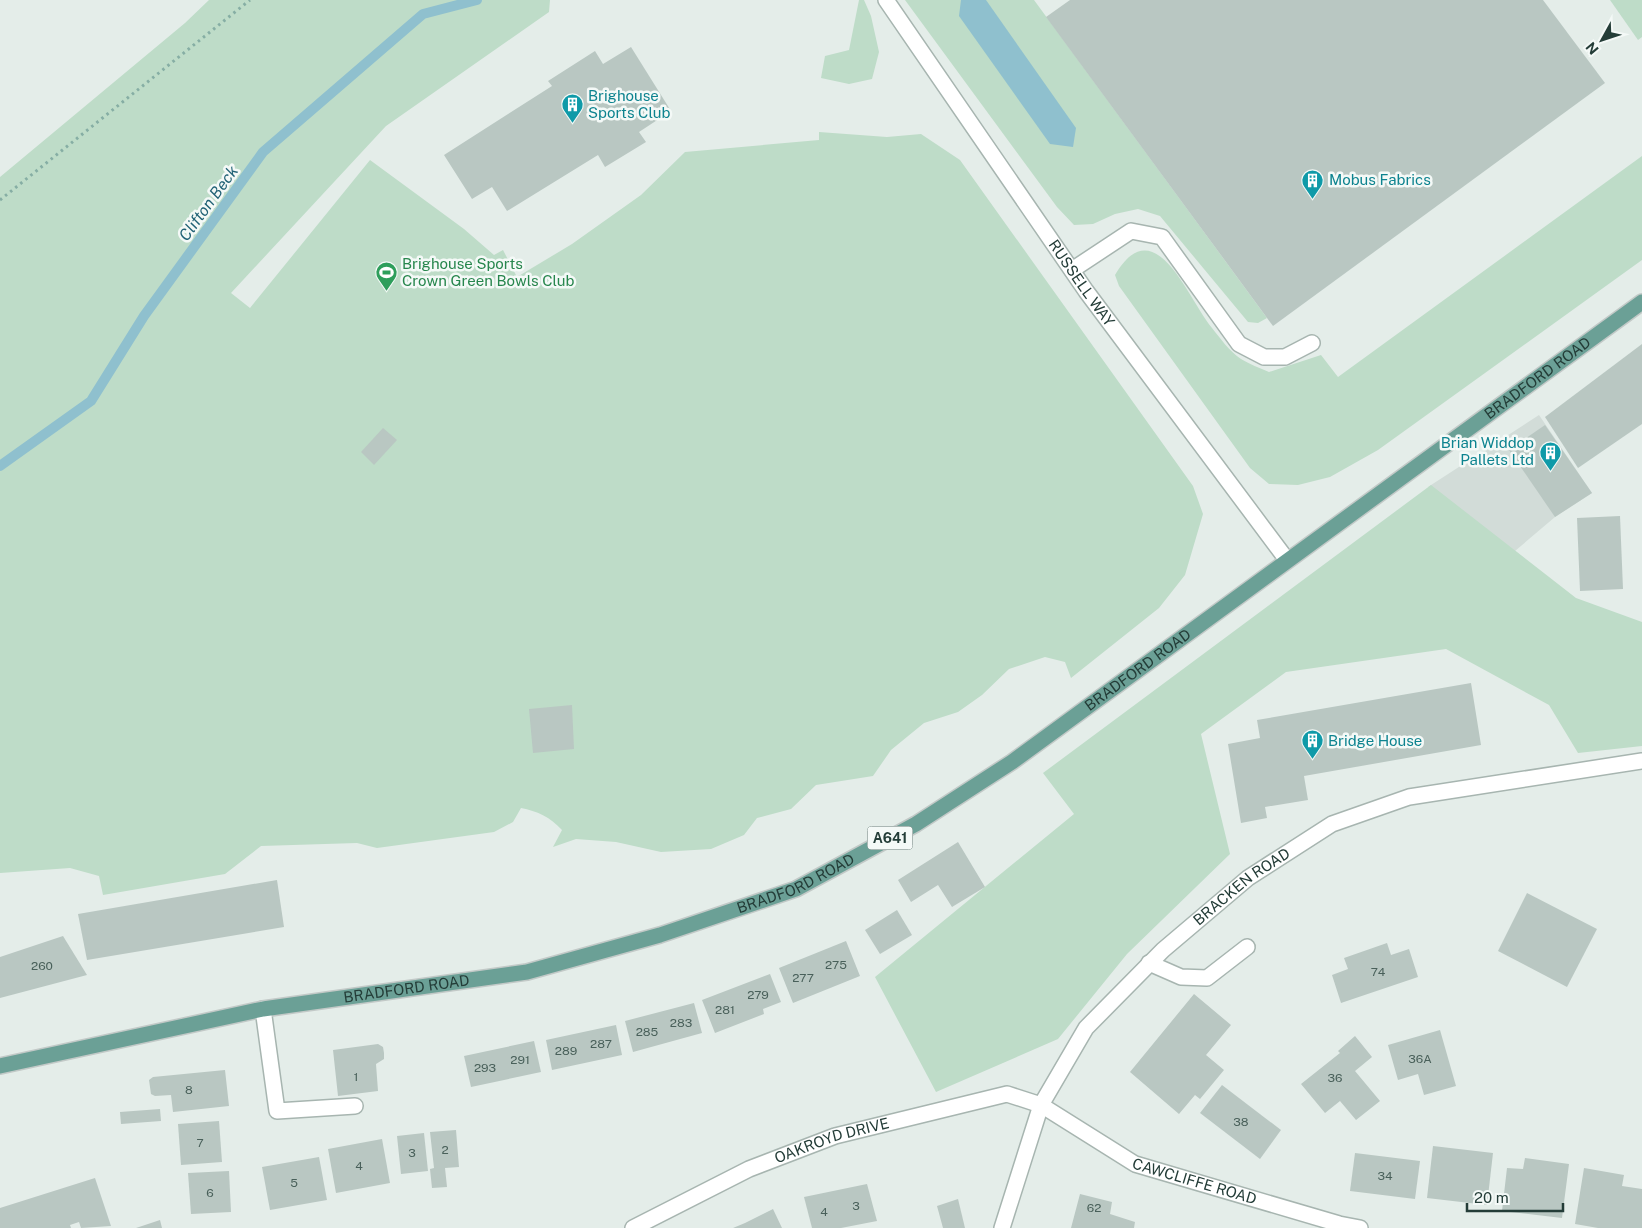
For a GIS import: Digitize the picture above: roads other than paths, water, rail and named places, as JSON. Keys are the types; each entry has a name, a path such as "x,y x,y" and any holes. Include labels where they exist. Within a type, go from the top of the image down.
{"main road":[{"name":"BRADFORD ROAD","path":"0,1066 263,1009 527,972 660,935 796,889 916,824 1012,762 1642,302"}],"street":[{"name":"RUSSELL WAY","path":"886,0 889,8 1072,270 1287,560"},
{"path":"1072,270 1131,231 1162,237 1239,344 1264,357 1285,357 1312,343"},
{"name":"BRACKEN ROAD","path":"1002,1228 1041,1105 1086,1028 1150,963 1248,878 1332,824 1409,796 1642,761"},
{"path":"1150,963 1181,977 1207,978 1247,947"},
{"path":"263,1009 277,1111 355,1106"},
{"name":"OAKROYD DRIVE","path":"633,1228 749,1169 835,1136 1007,1094 1041,1105"},
{"name":"CAWCLIFFE ROAD","path":"1041,1105 1134,1164 1339,1224 1360,1228"}],"water":[{"path":"961,0 986,0 1076,128 1073,147 1050,144 959,16"}],"waterway":[{"name":"Clifton Beck","path":"0,466 91,401 144,316 263,152 423,14 477,0"}],"place":[{"name":"Brighouse Sports Club","path":"572,124"},
{"name":"Mobus Fabrics","path":"1313,199"},
{"name":"Brighouse Sports Crown Green Bowls Club","path":"386,292"},
{"name":"Brian Widdop Pallets Ltd","path":"1550,471"},
{"name":"Bridge House","path":"1312,760"}]}
